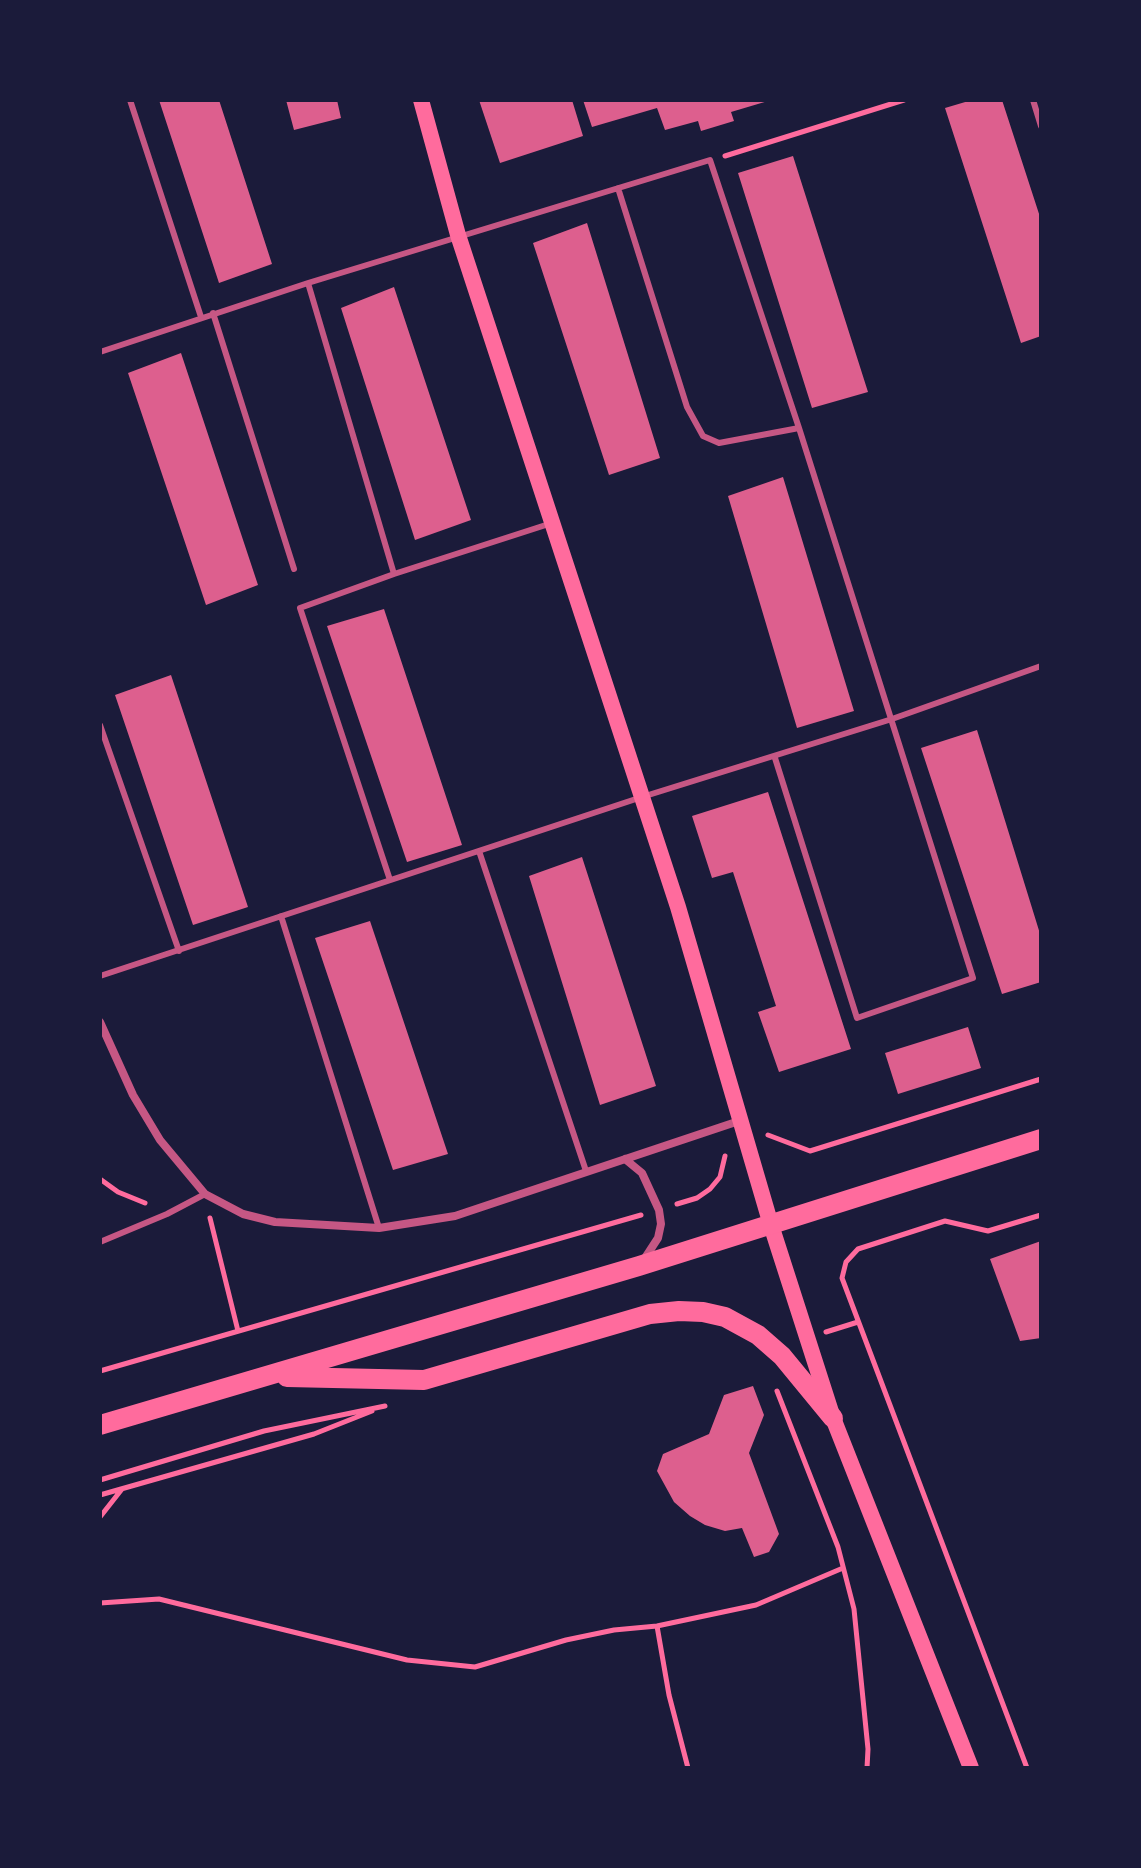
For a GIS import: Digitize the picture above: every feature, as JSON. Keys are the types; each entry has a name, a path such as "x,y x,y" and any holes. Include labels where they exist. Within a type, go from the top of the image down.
{"main road":[{"path":"421,100 458,235 642,797 742,1120 771,1225 833,1418 971,1768"},
{"path":"100,1425 639,1266 1041,1139"},
{"path":"267,1376 424,1380 650,1314 703,1312 725,1317 758,1335 782,1356 833,1418"}],"street":[{"path":"100,1022 133,1095 160,1140 205,1194 243,1214 275,1222 379,1228 455,1216 742,1120"},
{"path":"625,1159 642,1173 659,1210 661,1224 658,1238 639,1266"}],"lane":[{"path":"130,100 201,317"},
{"path":"1033,100 1041,126"},
{"path":"100,352 458,235 710,160 799,428 973,978 857,1018 775,758"},
{"path":"618,188 687,407 703,436 719,443 799,428"},
{"path":"308,283 394,574"},
{"path":"213,313 294,569"},
{"path":"390,880 300,608 552,523"},
{"path":"100,976 642,797 775,758 1041,666"},
{"path":"100,725 179,951"},
{"path":"479,851 586,1171"},
{"path":"281,916 379,1228"},
{"path":"100,1242 205,1194"}],"path":[{"path":"710,160 904,100"},
{"path":"100,1371 697,1198 720,1177 725,1147 747,1139 766,1134 810,1151 1041,1079"},
{"path":"100,1179 118,1192 167,1214"},
{"path":"205,1194 238,1331"},
{"path":"1027,1768 842,1278 846,1262 858,1249 932,1225 945,1221 988,1231 1041,1215"},
{"path":"776,1389 838,1547 854,1609 868,1749 867,1768"},
{"path":"100,1495 314,1434 380,1407"},
{"path":"100,1517 123,1488"},
{"path":"100,1603 159,1599 407,1660 475,1667 566,1640 614,1630 657,1626 756,1605 843,1568"},
{"path":"657,1626 669,1695 688,1768"}],"building":[{"path":"159,100 219,100 272,264 219,283"},
{"path":"286,100 337,100 341,118 294,130"},
{"path":"479,100 572,100 583,136 500,163"},
{"path":"583,100 768,101 731,112 734,121 701,131 698,121 665,130 657,108 592,127"},
{"path":"972,100 1002,100 1041,220 1041,336 1021,343 945,108"},
{"path":"793,156 868,392 812,408 738,173"},
{"path":"587,223 660,458 609,475 533,243"},
{"path":"394,287 471,520 415,540 341,308"},
{"path":"181,353 258,585 206,605 128,373"},
{"path":"783,477 854,711 797,728 728,496"},
{"path":"384,609 462,845 407,862 327,626"},
{"path":"171,675 248,907 193,925 115,695"},
{"path":"977,730 1041,937 1041,982 1002,994 921,748"},
{"path":"768,792 851,1049 779,1072 758,1012 776,1006 733,872 712,878 692,816"},
{"path":"582,857 656,1086 600,1105 529,876"},
{"path":"370,921 448,1154 393,1170 315,938"},
{"path":"968,1027 981,1068 898,1094 885,1053"},
{"path":"1041,1241 1041,1338 1020,1341 990,1259"},
{"path":"753,1386 764,1415 749,1453 779,1534 769,1552 754,1557 742,1528 725,1531 690,1516 674,1502 657,1471 663,1454 709,1434 724,1395"}]}
